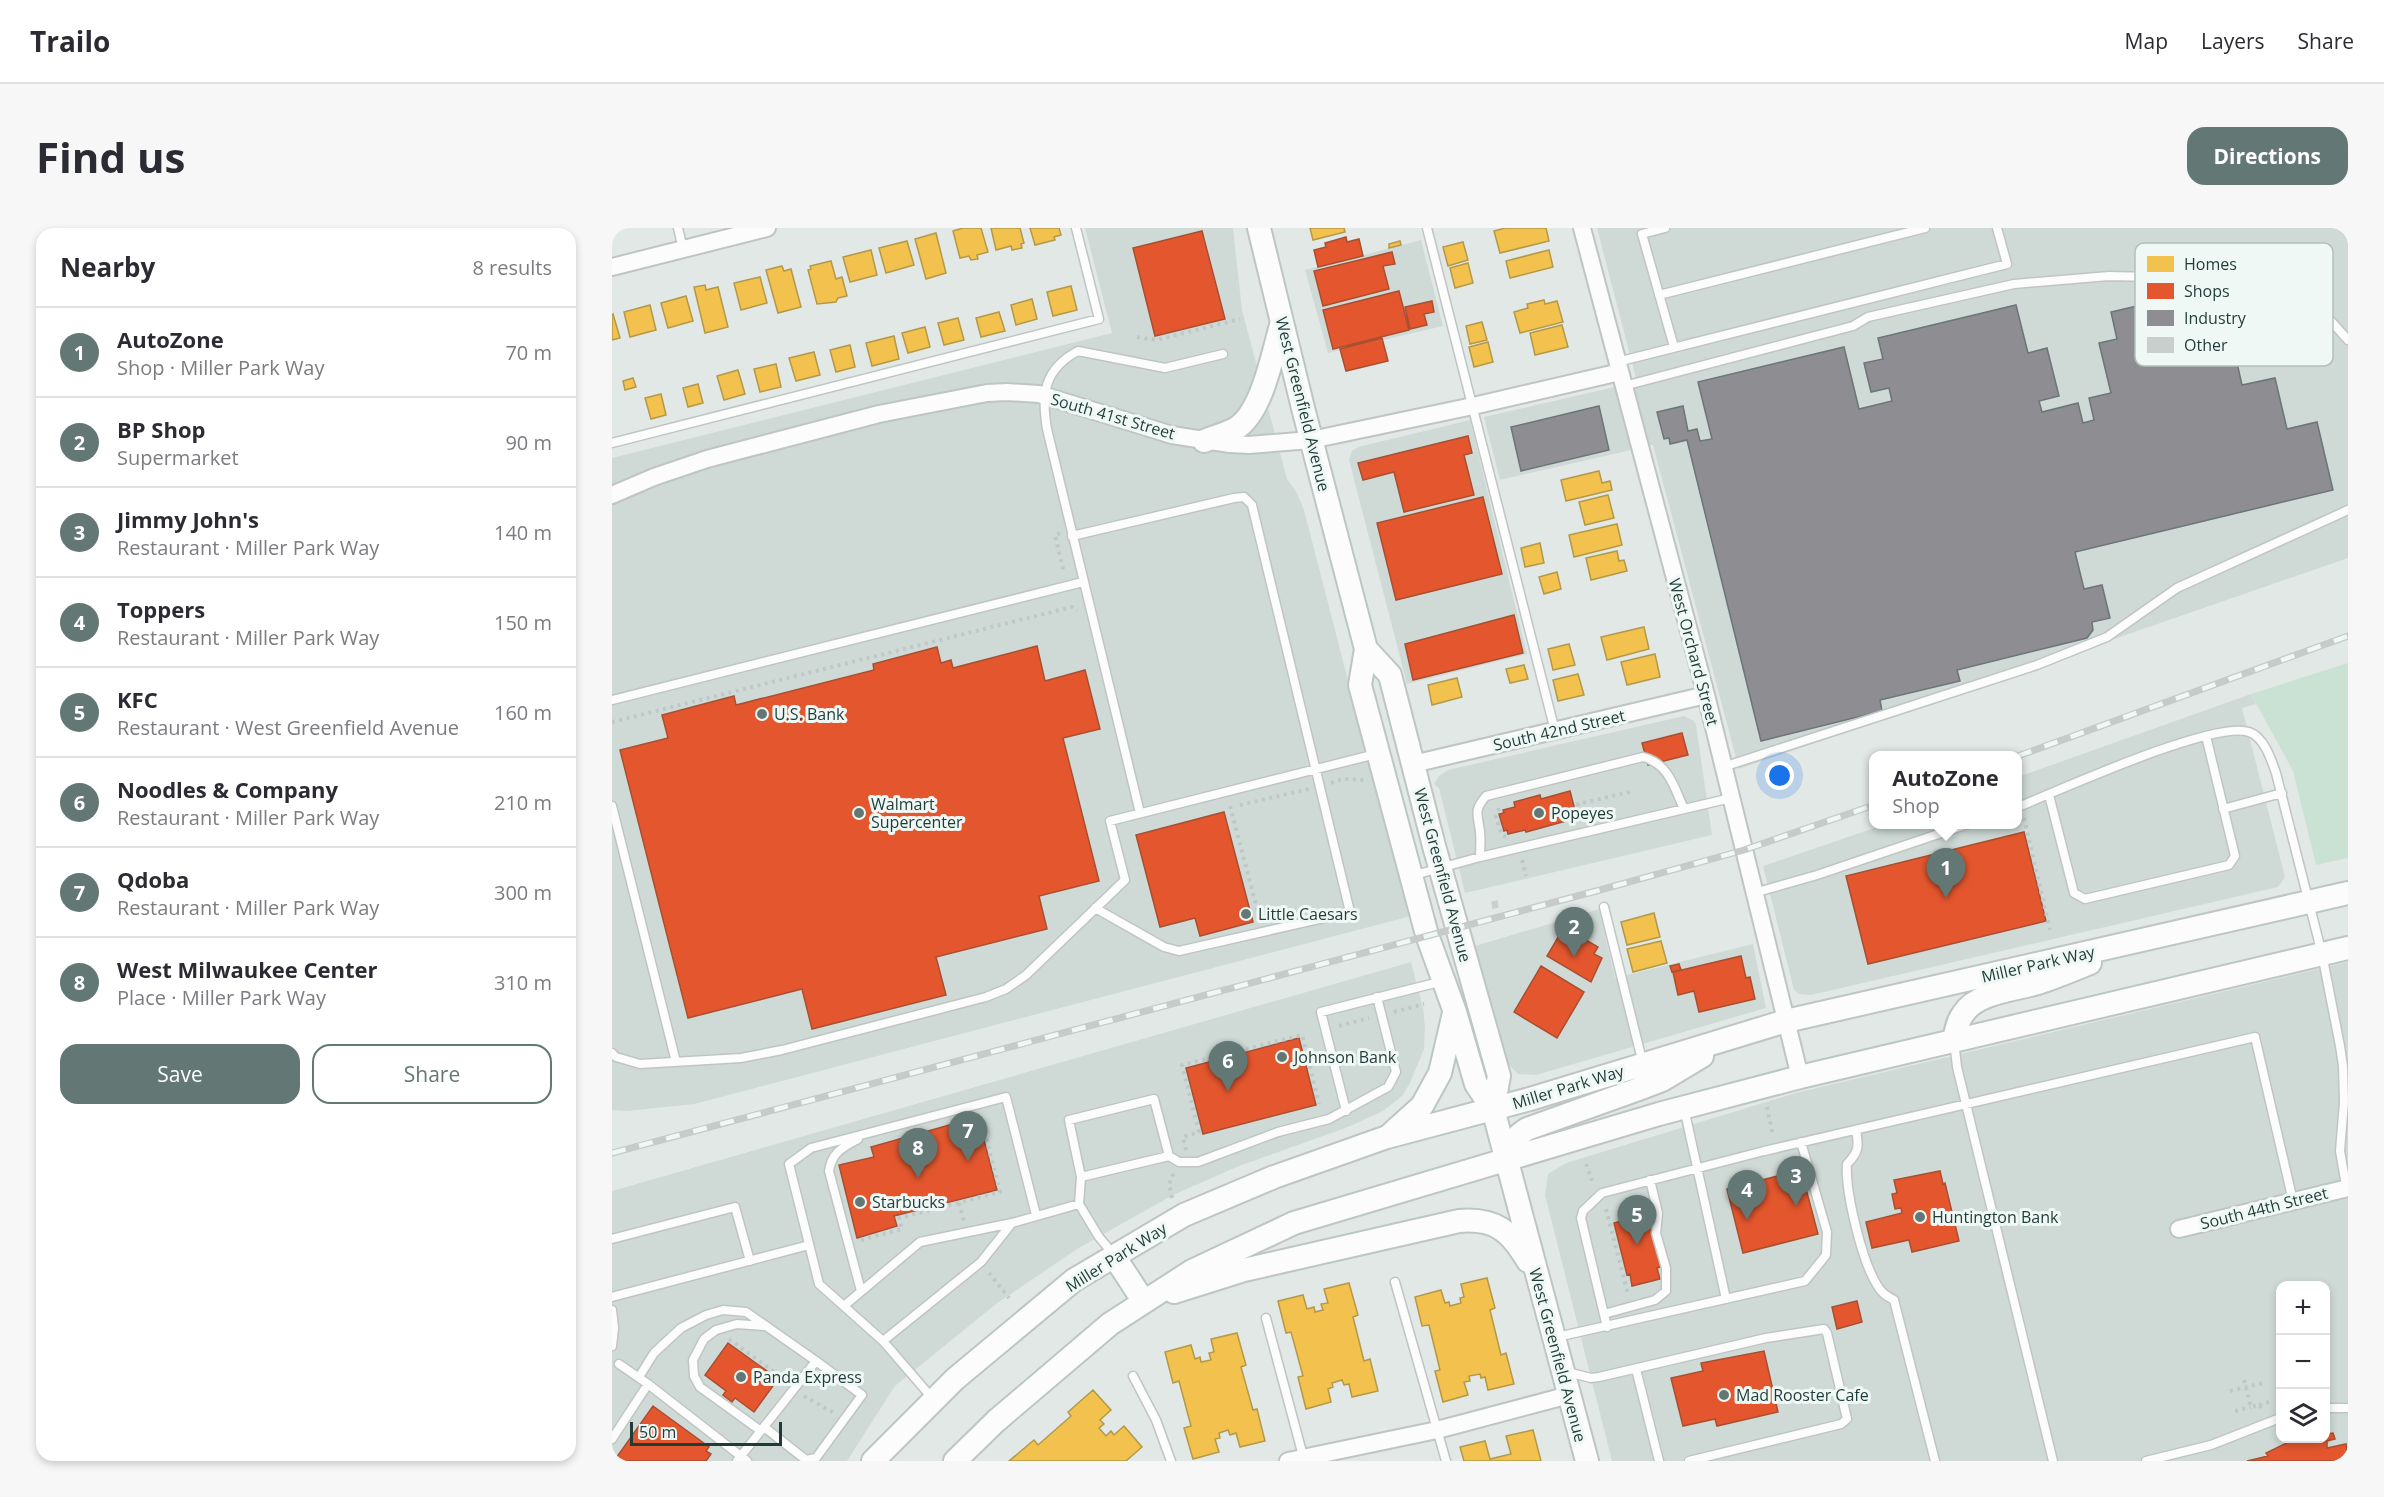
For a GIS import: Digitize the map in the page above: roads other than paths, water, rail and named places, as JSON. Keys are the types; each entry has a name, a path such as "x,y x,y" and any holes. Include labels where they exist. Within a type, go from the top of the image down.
{"main road":[{"name":"West Greenfield Avenue","path":"1259,228 1311,440 1366,649 1360,685 1378,753 1427,935 1455,1012 1476,1084 1493,1109 1587,1461"},
{"path":"1204,441 1236,428 1248,418 1258,402 1282,320"},
{"name":"West Greenfield Avenue","path":"1366,649 1390,675 1440,868 1499,1076 1493,1109"},
{"name":"Miller Park Way","path":"873,1461 933,1399 1074,1280 1194,1211 1274,1177 1387,1137 1493,1109 1786,1021 2348,893"},
{"path":"1954,1040 1957,1024 1963,1013 1973,1004 1991,996 2072,971 2141,940"},
{"path":"955,1461 996,1421 1110,1324 1192,1271 1294,1223 1684,1107 1954,1040 2348,948"},
{"path":"1387,1137 1422,1106 1436,1081 1455,1012"},
{"path":"1507,1160 1512,1142 1517,1135 1527,1129 1662,1080 1726,1040"},
{"path":"1144,1302 1244,1270 1445,1223 1472,1220 1493,1223 1505,1231 1520,1248 1536,1274"},
{"path":"1114,1256 1144,1302"}],"street":[{"path":"612,267 767,228"},
{"name":"West Orchard Street","path":"1582,228 1706,695 1800,1077"},
{"name":"South 41st Street","path":"612,495 654,477 707,459 879,414 987,393 1019,392 1044,396 1172,435 1204,441 1249,445 1311,440 1620,373"},
{"name":"South 42nd Street","path":"1413,764 1706,695"},
{"name":"South 44th Street","path":"2179,1229 2294,1201 2347,1191"},
{"path":"1295,1459 1437,1430 1569,1395"}],"lane":[{"path":"678,228 683,249"},
{"path":"612,443 1099,319 1076,228"},
{"path":"1427,228 1555,731"},
{"path":"1665,228 1642,234 1674,347"},
{"path":"1659,295 1924,228"},
{"path":"1620,373 1674,347 2007,264 1997,228"},
{"path":"1620,373 1853,326 1868,317 2003,286 2109,276 2135,277"},
{"path":"2333,322 2348,340"},
{"path":"1140,813 1047,429 1044,396 1053,370 1066,357 1078,351 1165,368 1223,354"},
{"path":"1072,536 1244,497 1252,505 1350,912 1179,951 1164,947 1095,908"},
{"path":"1723,767 2037,665 2107,637 2177,588 2348,510"},
{"path":"612,700 1083,582"},
{"path":"2022,805 2178,743 2239,730 2257,735 2268,754 2282,794 2322,954 2343,1066 2340,1151 2347,1191"},
{"path":"2049,795 2074,893 2085,899 2229,865 2235,856 2206,736"},
{"path":"612,1053 616,1058 640,1065 741,1058 782,1050 986,997 1006,989 1026,975 1125,880 1110,821 1378,753"},
{"path":"1480,857 1480,832 1476,818 1478,805 1486,796 1643,757 1661,765 1671,778 1684,809"},
{"path":"2223,809 2282,794"},
{"path":"1411,876 1480,857 1731,798"},
{"path":"612,806 676,1062"},
{"path":"1754,893 1817,875 1956,829"},
{"path":"1604,907 1643,1064"},
{"path":"1346,1111 1321,1012 1443,981"},
{"path":"1114,1256 1099,1238 1079,1204 1081,1177 1069,1120 1154,1099 1169,1156 1179,1162 1198,1162 1278,1132 1329,1119 1388,1087 1396,1072 1377,997"},
{"path":"1607,1327 1581,1218 1583,1210 1599,1196 1650,1180 1776,1148 2254,1036 2294,1201"},
{"path":"1954,1040 1957,1067 2053,1461"},
{"path":"933,1399 883,1341 819,1284 789,1164 811,1148 1006,1097 1036,1215"},
{"path":"1684,1107 1726,1299"},
{"path":"1856,1130 1859,1146 1857,1154 1847,1164 1846,1174 1858,1233 1868,1268 1877,1287 1884,1295 1894,1300 1935,1461"},
{"path":"861,1291 829,1171 831,1159 836,1151 869,1133"},
{"path":"1553,1338 1805,1281 1826,1255 1827,1232 1801,1142"},
{"path":"1081,1177 1169,1156"},
{"path":"1604,1314 1655,1300 1666,1291 1666,1268 1656,1233 1658,1213 1650,1180"},
{"path":"845,1305 920,1242 1012,1223 1079,1204"},
{"path":"612,1239 735,1207 750,1261"},
{"path":"883,1341 981,1262 1012,1223"},
{"path":"612,1297 809,1245"},
{"path":"1395,1282 1446,1461"},
{"path":"612,1310 614,1328 612,1346"},
{"path":"639,1377 654,1353 681,1328 706,1315 723,1310 746,1312 862,1395 816,1458 806,1460 700,1388 694,1376 693,1360 704,1339 716,1330 737,1324 765,1326"},
{"path":"1266,1318 1295,1459"},
{"path":"1562,1371 1591,1378 1766,1338 1824,1329 1827,1333 1847,1419 1841,1424 1689,1461"},
{"path":"620,1364 742,1459 762,1429 816,1361"},
{"path":"1636,1369 1659,1461"},
{"path":"1133,1376 1156,1420 1171,1461"},
{"path":"612,1439 648,1384"},
{"path":"2330,1408 2348,1408"},
{"path":"2146,1461 2211,1445 2276,1420"}],"railway":[{"path":"2022,755 2348,636"},
{"path":"612,1153 1600,890 1744,850 1869,807"}],"place":[{"name":"U.S. Bank","path":"762,714"},
{"name":"Walmart Supercenter","path":"859,813"},
{"name":"Popeyes","path":"1539,813"},
{"name":"AutoZone","path":"1946,898"},
{"name":"Little Caesars","path":"1246,914"},
{"name":"BP Shop","path":"1574,957"},
{"name":"Johnson Bank","path":"1282,1057"},
{"name":"Noodles & Company","path":"1228,1091"},
{"name":"Qdoba","path":"968,1161"},
{"name":"West Milwaukee Center","path":"918,1178"},
{"name":"Starbucks","path":"860,1202"},
{"name":"Jimmy John's","path":"1796,1206"},
{"name":"Huntington Bank","path":"1920,1217"},
{"name":"Toppers","path":"1747,1220"},
{"name":"KFC","path":"1637,1245"},
{"name":"Panda Express","path":"741,1377"},
{"name":"Mad Rooster Cafe","path":"1724,1395"}]}
